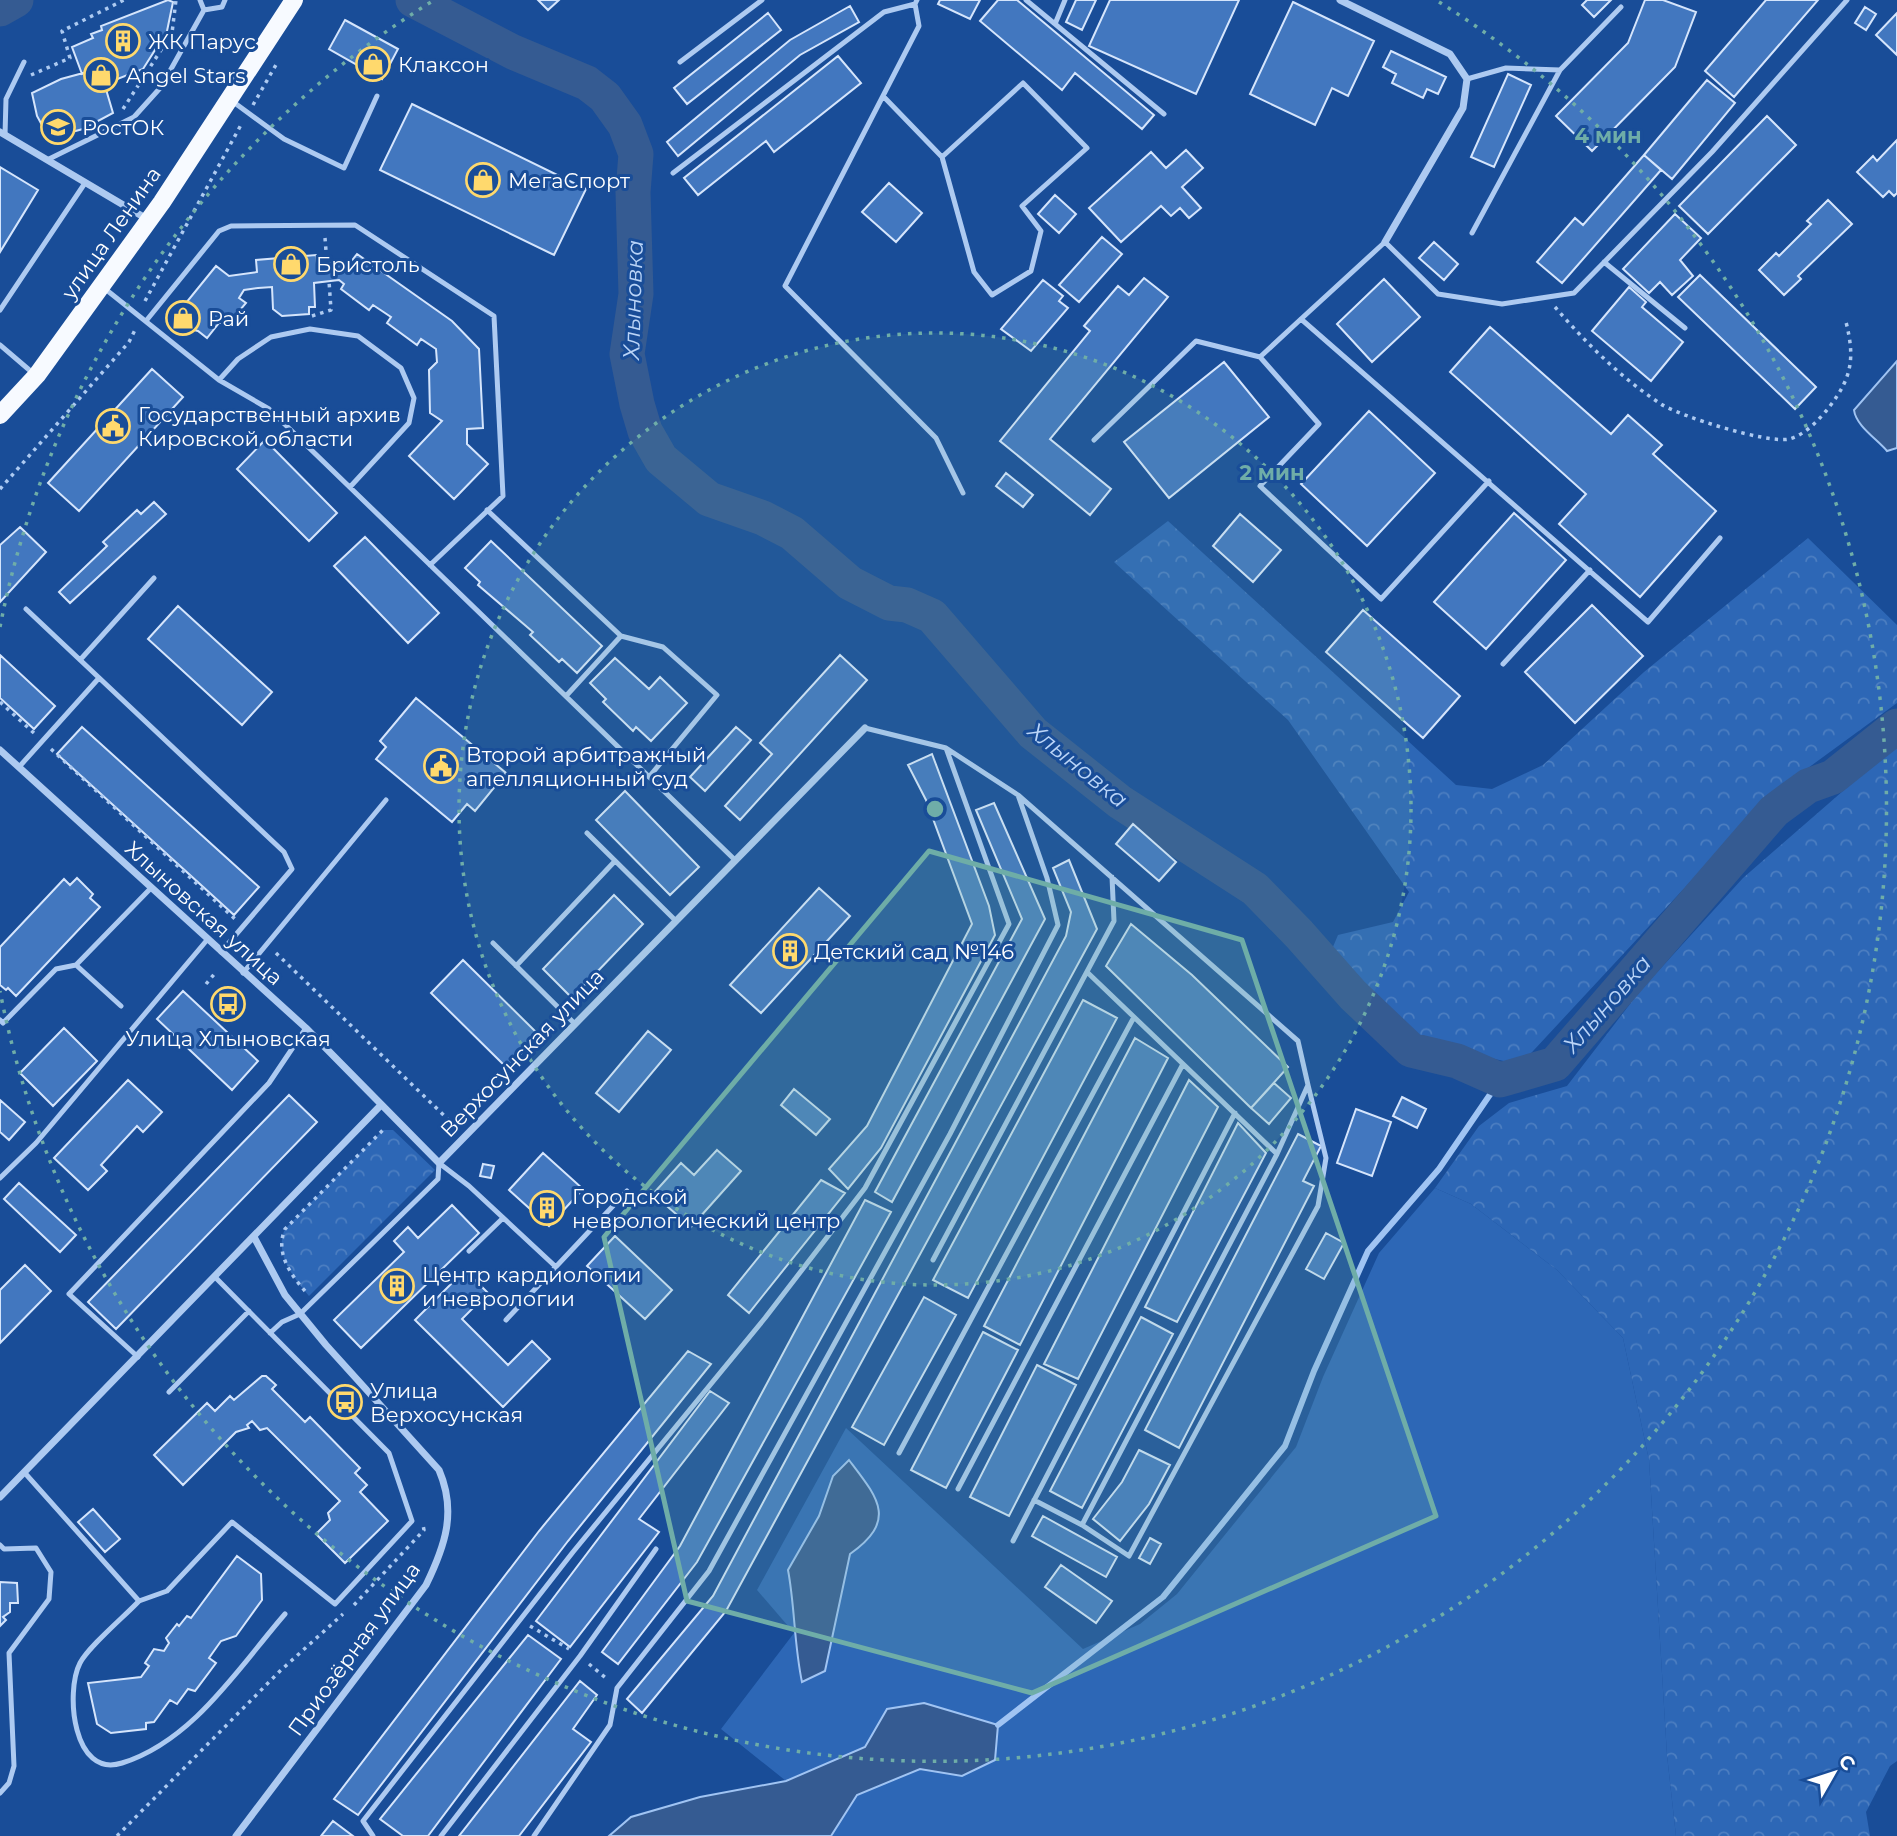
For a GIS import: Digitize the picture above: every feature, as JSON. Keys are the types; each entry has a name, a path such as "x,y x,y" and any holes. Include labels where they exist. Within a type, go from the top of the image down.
{"main road":[{"name":"улица Ленина","path":"0,415 36,376 149,221 294,0"}],"street":[{"path":"1340,0 1450,54 1467,79 1463,108 1385,242"},
{"path":"2,133 149,221"},
{"name":"Верхосунская улица","path":"381,1105 439,1163 865,728"},
{"name":"Хлыновская улица","path":"0,750 206,940 306,1028 381,1105"},
{"path":"0,1497 216,1278 381,1105"},
{"name":"Приозёрная улица","path":"236,1836 426,1585 444,1546 450,1515 447,1489 439,1470 426,1452 300,1314 274,1278 254,1237"}],"lane":[{"path":"200,0 204,10"},
{"path":"204,10 222,7 225,0"},
{"path":"680,62 762,0"},
{"path":"1026,0 1164,114"},
{"path":"1055,24 1065,0"},
{"path":"1260,357 1385,242 1438,294 1502,304 1574,293 1712,152 1847,0"},
{"path":"673,173 884,12 916,2 919,26 785,286 936,438 963,493"},
{"path":"1472,233 1560,70 1621,7"},
{"path":"47,160 134,117 161,87 204,10"},
{"path":"2,133 6,99 24,62"},
{"path":"1467,79 1506,68 1560,70"},
{"path":"883,96 943,157 974,272 992,295 1031,271 1041,231 1022,206 1087,148 1023,83 943,157"},
{"path":"229,99 284,139 344,168 377,96"},
{"path":"0,310 85,183"},
{"path":"143,319 219,231 231,226 355,225 494,316 503,496 430,565"},
{"path":"1604,262 1685,328"},
{"path":"102,286 219,380 269,409 735,860"},
{"path":"1301,319 1648,622 1720,538"},
{"path":"219,380 238,359 271,337 310,329 358,336 401,368 414,398 409,423 350,487"},
{"path":"1094,440 1196,341 1260,357 1319,424 1260,486 1381,598 1489,481"},
{"path":"0,345 36,376"},
{"path":"487,510 621,636 663,647 717,695 649,777"},
{"path":"1503,664 1590,570"},
{"path":"80,660 154,578"},
{"path":"26,609 284,852 292,869 220,952"},
{"path":"566,696 621,636"},
{"path":"19,767 99,678"},
{"path":"865,728 946,748 1018,795 1298,1041 1326,1158 1318,1206 1129,1556 1082,1525 1034,1500"},
{"path":"373,1836 363,1821 573,1552 765,1318 865,1188 1009,924 946,748"},
{"path":"534,1836 610,1725 617,1688 709,1571 950,1134 1058,925 1047,878 1018,795"},
{"path":"243,972 386,800"},
{"path":"587,833 676,921"},
{"path":"516,966 615,861"},
{"path":"933,1260 1114,921 1112,877"},
{"path":"0,1020 3,1023 57,969 76,965 150,889"},
{"path":"0,1178 36,1143 206,940"},
{"path":"493,943 575,1024"},
{"path":"76,965 121,1006"},
{"path":"1087,972 1278,1154"},
{"path":"899,1453 1134,1017"},
{"path":"138,1357 69,1294 269,1083 306,1028"},
{"path":"958,1489 1183,1064"},
{"path":"1082,1525 1278,1154 1308,1084"},
{"path":"1013,1541 1234,1113"},
{"path":"439,1163 470,1186 556,1268"},
{"path":"270,1333 282,1322 300,1314 438,1179 439,1163"},
{"path":"506,1320 628,1191"},
{"path":"469,1251 503,1218"},
{"path":"216,1278 389,1453 412,1521 335,1604 232,1522 167,1591 139,1601 80,1662 73,1690 77,1738 86,1751 101,1763 120,1764 145,1753 194,1719 285,1614"},
{"path":"169,1392 249,1311"},
{"path":"24,1472 139,1601"},
{"path":"0,1545 4,1549 36,1549 51,1572 49,1599 9,1653 14,1766 9,1783 0,1793"},
{"path":"441,1836 580,1656 656,1549"}],"path":[{"path":"29,75 70,58 62,32 124,0"},
{"path":"117,117 172,33 176,0"},
{"path":"0,489 129,342 143,319 150,289 282,54"},
{"path":"324,226 327,264"},
{"path":"1547,298 1590,347 1663,405 1754,437 1788,439 1818,422 1845,385 1853,350 1846,322"},
{"path":"0,702 178,869 243,926"},
{"path":"267,944 465,1136"},
{"path":"206,984 216,972"},
{"path":"313,1301 296,1282 283,1256 280,1240 285,1229 383,1130"},
{"path":"117,1836 280,1671 359,1600 424,1530 422,1520"}],"highlighted area":[{"path":"929,851 1242,940 1436,1516 1032,1693 687,1601 604,1237"}],"green space":[{"path":"1168,521 1456,785 1492,789 1543,765 1644,672 1808,538 1897,625 1897,703 1771,795 1520,1065 1409,1038 1330,954 1338,935 1393,922 1409,892 1288,720 1114,562"},
{"path":"1897,744 1897,1761 1890,1766 1866,1812 1870,1836 1676,1836 1667,1755 1649,1460 1623,1338 1557,1270 1471,1204 1435,1188 1479,1126 1509,1103 1567,1086 1640,991 1743,878"},
{"path":"383,1130 393,1130 435,1170 309,1296 287,1265 282,1247 285,1229"},
{"path":"1435,1188 1471,1204 1557,1270 1623,1338 1649,1460 1667,1755 1676,1836 831,1836 856,1795 920,1769 962,1776 887,1709 865,1747 786,1781 721,1729 794,1633 757,1590 846,1428 1083,1649 1140,1624 1177,1594 1296,1447 1323,1377 1379,1253"}],"shaded area":[{"path":"1897,361 1897,448 1887,451 1863,427 1854,410"},
{"path":"849,1460 875,1497 878,1519 865,1542 850,1554 825,1671 802,1682 788,1570 819,1516 833,1476"},
{"path":"924,1703 998,1725 995,1760 962,1776 920,1769 857,1795 831,1836 609,1836 631,1817 700,1797 786,1781 865,1747 887,1709"}],"building":[{"name":"ЖК Парус","path":"168,0 173,2 167,31 143,69 115,80 113,75 92,83 87,72 82,74 72,47 93,38 91,34 102,30 101,26"},
{"path":"538,0 559,0 548,10"},
{"path":"940,0 980,0 970,19 938,4"},
{"path":"998,0 1017,0 1154,115 1142,129 1075,73 1062,90 980,21"},
{"path":"1076,0 1096,0 1082,30 1066,22"},
{"path":"1110,0 1239,0 1196,94 1089,46"},
{"path":"1587,0 1611,0 1594,17 1582,5"},
{"path":"1645,0 1663,0 1696,12 1675,67 1592,151 1556,116 1628,43"},
{"path":"1766,0 1818,0 1734,97 1705,71"},
{"path":"1293,2 1374,41 1348,96 1332,88 1315,125 1250,94"},
{"path":"850,6 859,22 800,55 678,156 667,142 790,40"},
{"path":"1865,7 1876,14 1866,30 1855,23"},
{"path":"768,13 781,30 687,104 674,88"},
{"path":"1897,13 1897,55 1876,35"},
{"name":"Клаксон","path":"345,20 398,49 382,79 329,49"},
{"path":"1391,51 1446,77 1438,94 1427,89 1423,98 1392,83 1396,74 1383,67"},
{"path":"838,56 861,83 774,152 766,141 698,195 684,178"},
{"path":"87,72 92,83 100,80 105,86 113,113 83,129 49,138 37,116 32,93 61,79"},
{"path":"1508,74 1531,85 1494,167 1471,157"},
{"path":"1707,80 1735,103 1672,179 1644,155"},
{"name":"МегаСпорт","path":"412,104 586,189 554,255 380,170"},
{"path":"1767,116 1796,145 1708,234 1679,206"},
{"path":"1897,140 1897,193 1894,196 1889,191 1883,197 1857,172 1873,156 1877,161"},
{"path":"1186,150 1203,168 1182,187 1201,208 1189,218 1180,208 1171,216 1161,206 1121,242 1089,208 1151,152 1166,168"},
{"path":"1644,155 1661,170 1562,283 1537,262 1575,218 1583,225"},
{"path":"0,167 38,190 0,252"},
{"path":"889,183 922,213 896,242 862,212"},
{"path":"1055,195 1076,214 1059,233 1038,214"},
{"path":"1828,200 1852,224 1798,276 1801,279 1784,295 1759,270 1776,253 1779,256 1811,224 1807,221"},
{"path":"1675,214 1701,238 1680,260 1693,276 1672,295 1660,282 1649,293 1623,269"},
{"path":"1102,237 1122,254 1079,302 1059,285"},
{"path":"1434,242 1458,264 1444,280 1419,258"},
{"path":"357,254 452,321 479,349 483,428 467,429 467,444 488,464 454,499 409,456 442,421 430,413 429,370 437,362 436,349 421,339 417,345 387,323 391,317 373,305 369,310 341,289 344,284 339,280 314,283 315,307 309,307 309,314 282,316 273,309 272,287 258,288 244,290 239,298 246,303 229,323 219,323 207,338 198,331 174,325 177,314 216,266 229,276 257,272 256,260 316,255 317,264 350,263"},
{"path":"1700,275 1816,387 1795,409 1678,297"},
{"path":"1144,278 1168,297 1050,439 1111,489 1090,515 1000,441 1090,331 1084,326 1118,286 1129,295"},
{"path":"1384,279 1420,317 1372,362 1337,324"},
{"path":"1043,280 1063,296 1059,301 1068,308 1031,351 1001,329"},
{"path":"1629,287 1646,302 1642,307 1683,342 1651,381 1592,331"},
{"path":"1490,327 1611,434 1628,415 1662,445 1653,454 1716,511 1640,597 1559,524 1586,494 1450,372"},
{"path":"1224,362 1269,417 1169,498 1124,442"},
{"path":"152,369 183,397 79,511 48,483"},
{"path":"1369,411 1435,473 1367,546 1301,484"},
{"path":"265,440 337,513 309,541 237,469"},
{"path":"1006,473 1033,495 1023,507 996,486"},
{"path":"154,502 166,514 70,603 59,592 107,546 103,542 137,510 141,514"},
{"path":"1514,513 1566,560 1486,649 1434,602"},
{"path":"1240,514 1281,550 1253,582 1213,546"},
{"path":"20,527 46,552 0,602 0,545"},
{"path":"365,537 439,613 408,643 334,566"},
{"path":"491,541 602,646 577,673 562,659 559,662 530,635 533,632 478,585 480,582 465,568"},
{"path":"1592,605 1643,656 1575,723 1525,672"},
{"path":"178,606 272,692 242,725 148,639"},
{"path":"1363,610 1460,696 1423,738 1326,652"},
{"path":"0,655 55,706 34,729 0,698"},
{"path":"840,655 867,680 740,820 725,806 772,754 760,743"},
{"path":"615,658 649,689 660,677 687,703 651,741 636,727 633,731 603,702 606,699 590,683"},
{"name":"Второй арбитражный апелляционный суд","path":"416,698 506,773 475,811 467,804 452,822 376,759 386,747 380,741"},
{"path":"82,727 259,887 234,915 57,754"},
{"path":"736,727 751,740 705,791 690,777"},
{"path":"932,754 989,906 995,935 881,1148 848,1189 829,1169 867,1126 972,924 926,800 908,765"},
{"path":"625,791 699,867 670,895 596,820"},
{"path":"994,803 1045,919 892,1202 875,1192 1022,919 976,810"},
{"path":"1133,824 1176,862 1159,881 1116,844"},
{"path":"1069,860 1097,929 726,1611 642,1713 627,1699 713,1596 1066,936 1071,912 1053,868"},
{"path":"77,878 93,894 90,898 100,907 16,996 0,985 0,947 64,879 70,885"},
{"name":"Детский сад №146","path":"819,888 850,916 761,1013 730,985"},
{"path":"614,895 643,924 572,998 543,969"},
{"path":"1131,924 1192,975 1288,1067 1251,1108 1106,966"},
{"path":"463,960 539,1035 507,1068 431,993"},
{"path":"183,991 258,1061 232,1090 157,1019"},
{"path":"1083,1000 1117,1018 968,1298 933,1280"},
{"path":"64,1028 97,1061 53,1106 20,1073"},
{"path":"648,1031 671,1050 619,1112 596,1093"},
{"path":"1135,1038 1168,1058 1020,1345 984,1326"},
{"path":"128,1080 162,1112 143,1132 137,1126 101,1165 107,1171 88,1190 54,1158"},
{"path":"1189,1080 1218,1107 1078,1379 1044,1364"},
{"path":"1274,1083 1291,1098 1269,1124 1251,1108"},
{"path":"794,1089 830,1119 816,1135 781,1105"},
{"path":"289,1095 317,1122 116,1329 88,1302"},
{"path":"1402,1097 1426,1109 1417,1128 1393,1116"},
{"path":"0,1100 25,1122 9,1140 0,1132"},
{"path":"1356,1109 1391,1122 1372,1176 1337,1163"},
{"path":"1238,1123 1266,1153 1177,1322 1145,1307"},
{"path":"1298,1134 1321,1146 1303,1181 1314,1186 1179,1448 1145,1430"},
{"path":"717,1150 741,1171 691,1227 653,1194 681,1163 694,1175"},
{"name":"Городской неврологический центр","path":"543,1153 583,1189 549,1226 509,1190"},
{"path":"483,1164 494,1166 491,1178 480,1176"},
{"path":"821,1180 845,1193 749,1313 728,1295"},
{"path":"19,1183 76,1235 60,1252 4,1199"},
{"path":"865,1200 891,1212 697,1562 618,1664 602,1652 680,1546"},
{"name":"Центр кардиологии и неврологии","path":"452,1205 479,1233 361,1348 334,1320 404,1252 394,1241 408,1227 418,1238"},
{"path":"1326,1233 1344,1243 1324,1279 1306,1269"},
{"path":"615,1236 672,1290 645,1319 587,1266"},
{"path":"25,1265 51,1291 0,1343 0,1290"},
{"path":"465,1270 488,1293 462,1319 508,1365 532,1341 550,1359 503,1407 415,1320"},
{"path":"924,1297 956,1315 884,1445 852,1427"},
{"path":"1141,1317 1173,1334 1082,1508 1050,1491"},
{"path":"983,1332 1018,1350 946,1488 911,1470"},
{"path":"688,1351 711,1364 568,1541 358,1815 334,1799 539,1531"},
{"path":"1037,1365 1076,1385 1009,1516 970,1497"},
{"path":"262,1376 266,1376 276,1385 272,1389 305,1422 310,1417 360,1468 355,1473 367,1485 360,1492 388,1521 345,1563 316,1534 330,1520 328,1513 340,1501 267,1428 260,1430 252,1421 247,1425 249,1428 236,1432 183,1485 154,1455 207,1403 215,1411 230,1396 234,1400"},
{"path":"710,1391 729,1403 639,1519 659,1532 570,1647 536,1621"},
{"path":"1139,1450 1170,1465 1149,1504 1120,1541 1093,1519 1122,1482"},
{"path":"93,1509 120,1539 105,1552 78,1522"},
{"path":"1043,1516 1117,1557 1106,1577 1032,1536"},
{"path":"1150,1538 1161,1544 1150,1564 1139,1558"},
{"path":"237,1556 261,1574 262,1600 236,1636 221,1641 209,1658 216,1663 195,1691 188,1689 177,1704 170,1700 154,1722 146,1723 146,1729 111,1733 97,1724 88,1683 141,1677 149,1666 145,1663 154,1649 164,1651 169,1643 166,1638 187,1616 191,1618"},
{"path":"1061,1565 1112,1601 1096,1623 1045,1587"},
{"path":"0,1582 17,1583 18,1603 10,1603 10,1612 3,1617 6,1620 0,1626"},
{"path":"528,1635 561,1659 428,1836 403,1836 380,1819"},
{"path":"580,1681 597,1695 573,1729 591,1742 519,1836 459,1836"},
{"path":"333,1821 353,1836 321,1836"}],"waterway":[{"name":"Хлыновка","path":"0,9 16,0"},
{"name":"Хлыновка","path":"413,0 513,52 587,83 605,97 625,125 636,154 633,192 636,294 627,354 645,431 661,459 709,499 763,518 792,533 850,583 889,603 907,605 932,616 1033,733 1120,802 1255,889 1353,995 1411,1050 1457,1061 1500,1080 1555,1064 1774,811 1808,786 1833,777 1897,726"},
{"path":"998,1725 1163,1597 1285,1446 1314,1371 1368,1251 1439,1169 1500,1080"}],"place":[{"name":"ЖК Парус","path":"123,41"},
{"name":"Клаксон","path":"373,64"},
{"name":"Angel Stars","path":"101,75"},
{"name":"РостОК","path":"58,127"},
{"name":"МегаСпорт","path":"483,180"},
{"name":"Бристоль","path":"291,264"},
{"name":"Рай","path":"183,318"},
{"name":"Государственный архив Кировской области","path":"113,426"},
{"name":"Второй арбитражный апелляционный суд","path":"441,766"},
{"name":"Детский сад №146","path":"790,951"},
{"name":"Улица Хлыновская","path":"228,1004"},
{"name":"Городской неврологический центр","path":"547,1208"},
{"name":"Центр кардиологии и неврологии","path":"397,1286"},
{"name":"Улица Верхосунская","path":"345,1402"}]}
